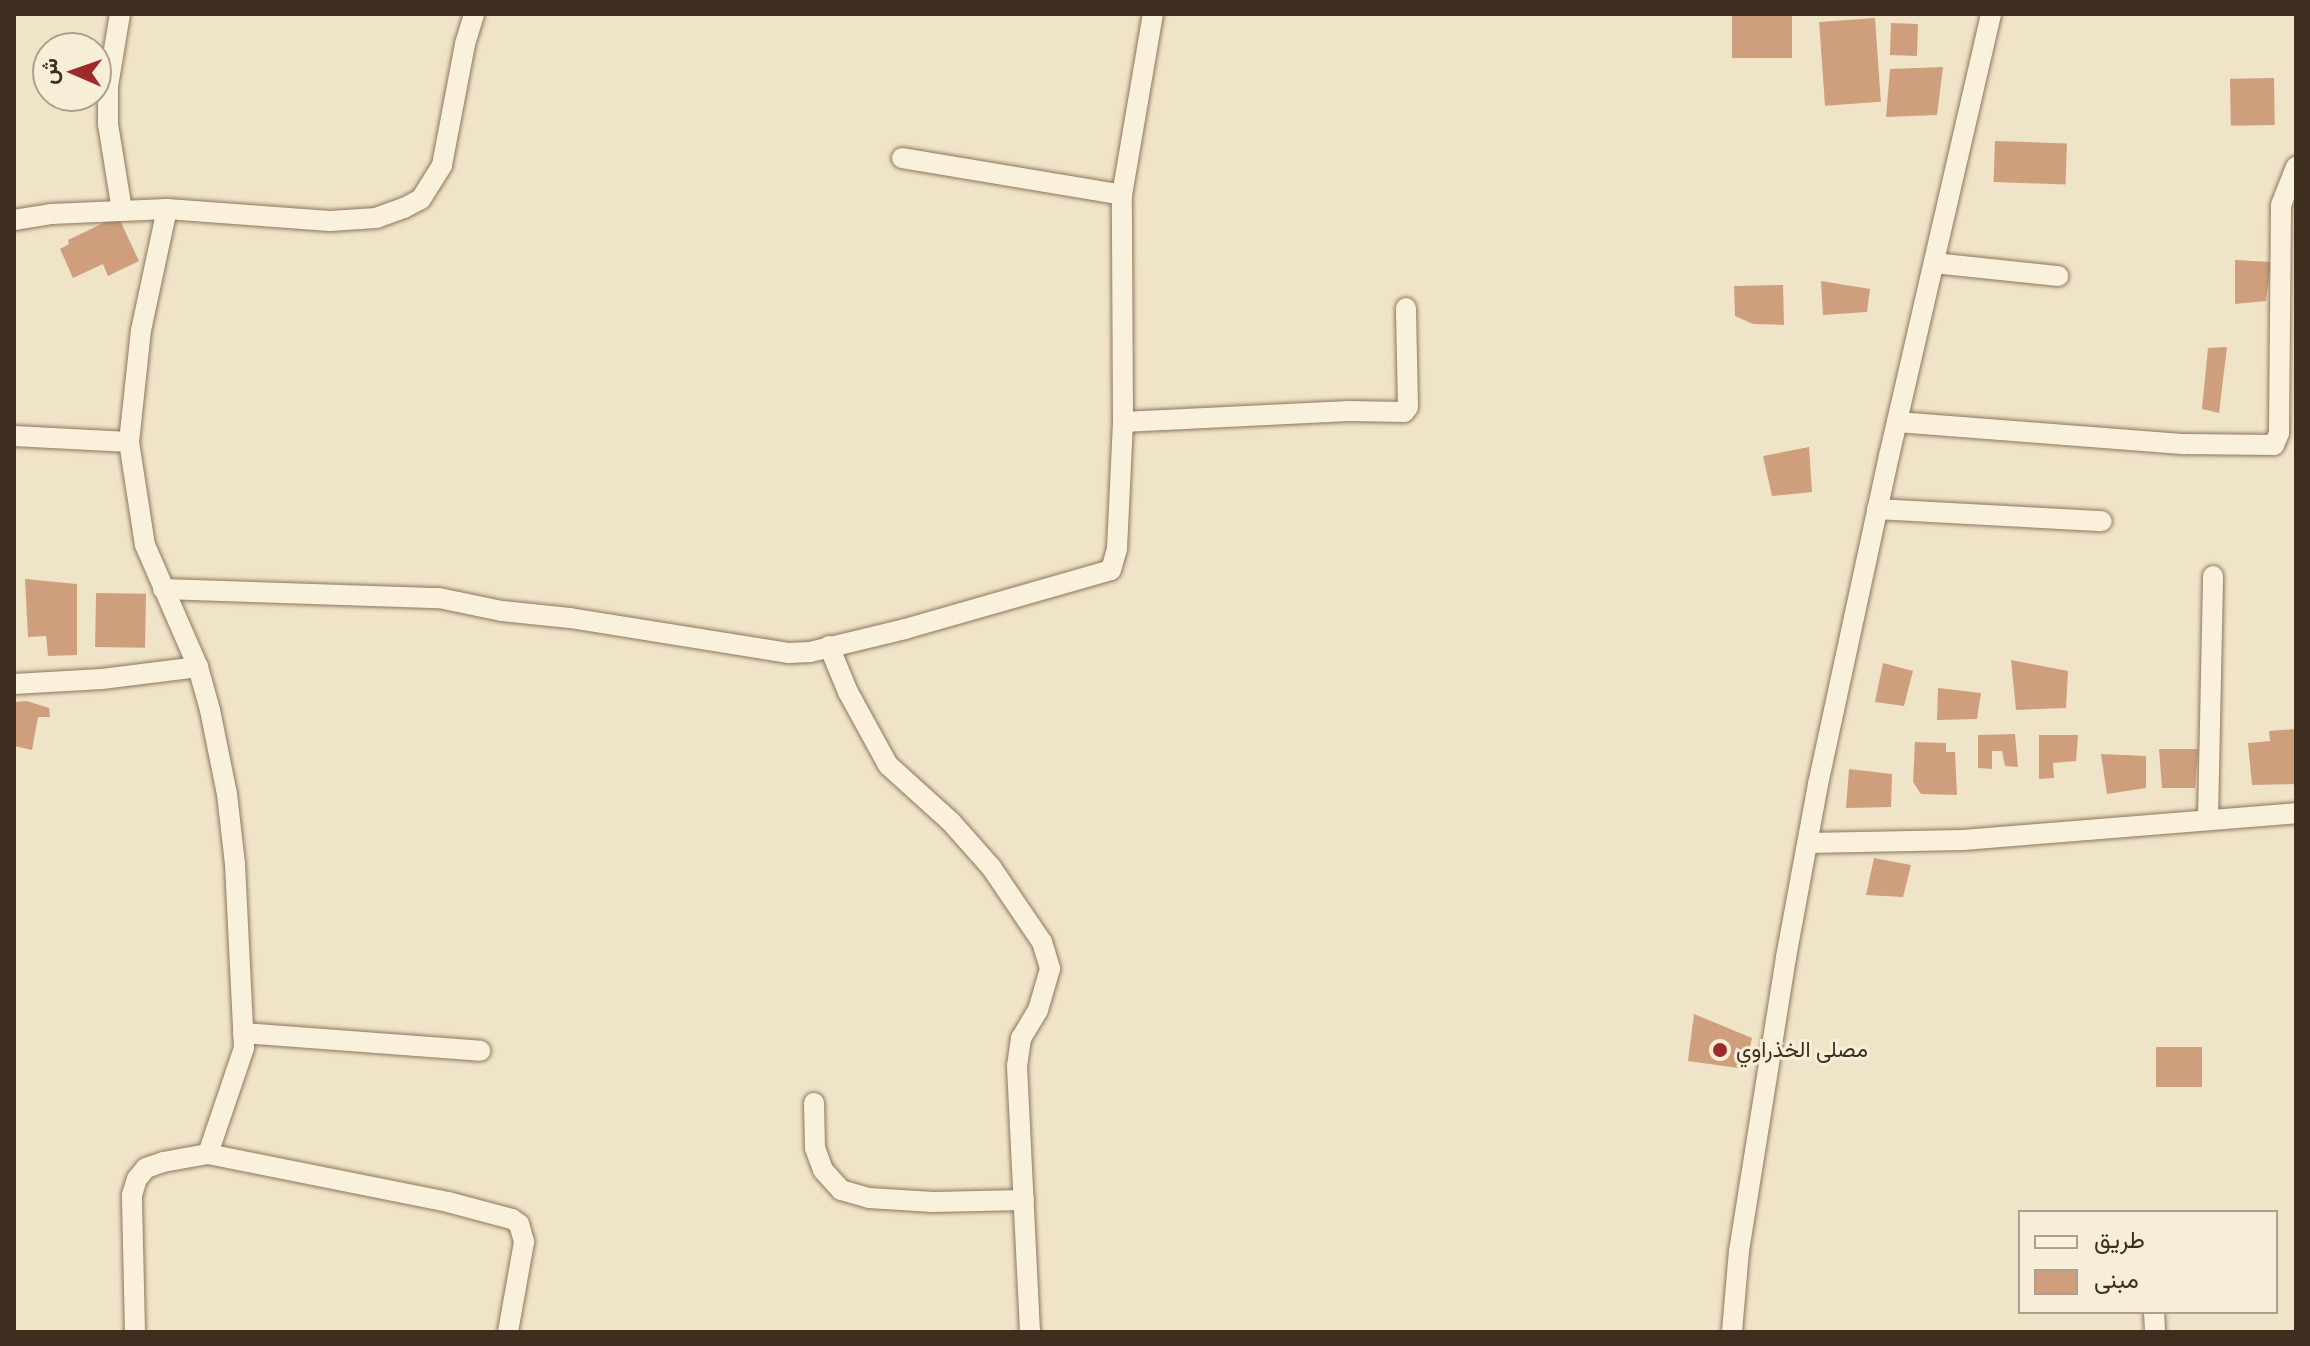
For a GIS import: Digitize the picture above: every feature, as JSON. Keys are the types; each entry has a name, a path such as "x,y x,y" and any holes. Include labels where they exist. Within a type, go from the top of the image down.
{"street":[{"path":"120,14 108,86 108,124 122,210"},
{"path":"14,220 167,209 330,221 376,218 421,199 442,165 465,44 474,14"},
{"path":"163,589 439,598 789,653 905,629 1111,570 1117,549 1123,422 1122,195 1153,14"},
{"path":"1732,1332 1739,1251 1786,957 1808,843 1877,509 1991,14"},
{"path":"902,158 1122,195"},
{"path":"1897,422 2185,444 2274,445 2279,433 2281,205 2296,167"},
{"path":"167,209 141,330 129,442 138,516 163,589 198,667 227,794 239,918 243,1033 240,1065 208,1154"},
{"path":"1934,263 2058,276"},
{"path":"1123,422 1322,412 1404,412 1408,407 1406,308"},
{"path":"14,436 129,442"},
{"path":"1877,509 2102,521"},
{"path":"2208,819 2213,576"},
{"path":"829,646 848,692 888,765 951,822 991,867 1042,942 1050,969 1046,993 1021,1038 1017,1066 1030,1332"},
{"path":"14,684 102,679 198,667"},
{"path":"1808,843 1963,840 2296,813"},
{"path":"243,1033 480,1051"},
{"path":"814,1103 815,1148 823,1170 841,1190 869,1198 933,1202 1024,1200"},
{"path":"135,1332 132,1207 137,1179 146,1168 163,1162 208,1154 448,1202 512,1219 519,1224 524,1242 508,1332"}],"building":[{"path":"1732,14 1792,14 1792,58 1732,58"},
{"path":"1875,18 1881,102 1825,106 1819,22"},
{"path":"1891,23 1918,24 1917,56 1890,55"},
{"path":"1943,67 1937,115 1886,117 1890,69"},
{"path":"2274,78 2275,125 2231,126 2230,79"},
{"path":"1995,141 2067,144 2066,184 1994,182"},
{"path":"118,216 139,261 108,276 103,264 73,278 60,249 69,244 68,240"},
{"path":"2235,260 2271,262 2266,301 2235,304"},
{"path":"1821,281 1870,289 1867,312 1823,315"},
{"path":"1783,285 1784,325 1753,324 1735,316 1734,286"},
{"path":"2227,347 2219,413 2202,409 2208,348"},
{"path":"1809,447 1812,492 1772,496 1763,456"},
{"path":"25,579 77,584 77,655 48,656 46,636 28,637"},
{"path":"96,593 146,594 145,648 95,647"},
{"path":"2011,660 2068,671 2066,708 2016,710"},
{"path":"1883,663 1913,671 1904,706 1875,702"},
{"path":"1938,688 1981,693 1977,719 1937,720"},
{"path":"27,701 49,708 50,717 38,717 32,750 14,746 14,702"},
{"path":"2296,729 2296,784 2252,785 2248,743 2270,741 2269,731"},
{"path":"2015,734 2018,767 2005,766 2002,751 1992,751 1992,769 1978,768 1978,735"},
{"path":"2039,735 2078,735 2076,761 2053,763 2054,778 2039,779"},
{"path":"1915,742 1946,743 1946,752 1955,752 1957,795 1921,794 1913,782"},
{"path":"2159,749 2198,749 2195,788 2162,788"},
{"path":"2101,754 2146,756 2146,788 2107,794"},
{"path":"1849,769 1892,774 1891,807 1846,808"},
{"path":"1874,858 1911,865 1903,897 1866,895"},
{"name":"مصلى الخذراوي","path":"1694,1014 1752,1038 1745,1069 1688,1061"},
{"path":"2156,1047 2202,1047 2202,1087 2156,1087"}],"place":[{"name":"مصلى الخذراوي","path":"1720,1050"}]}
